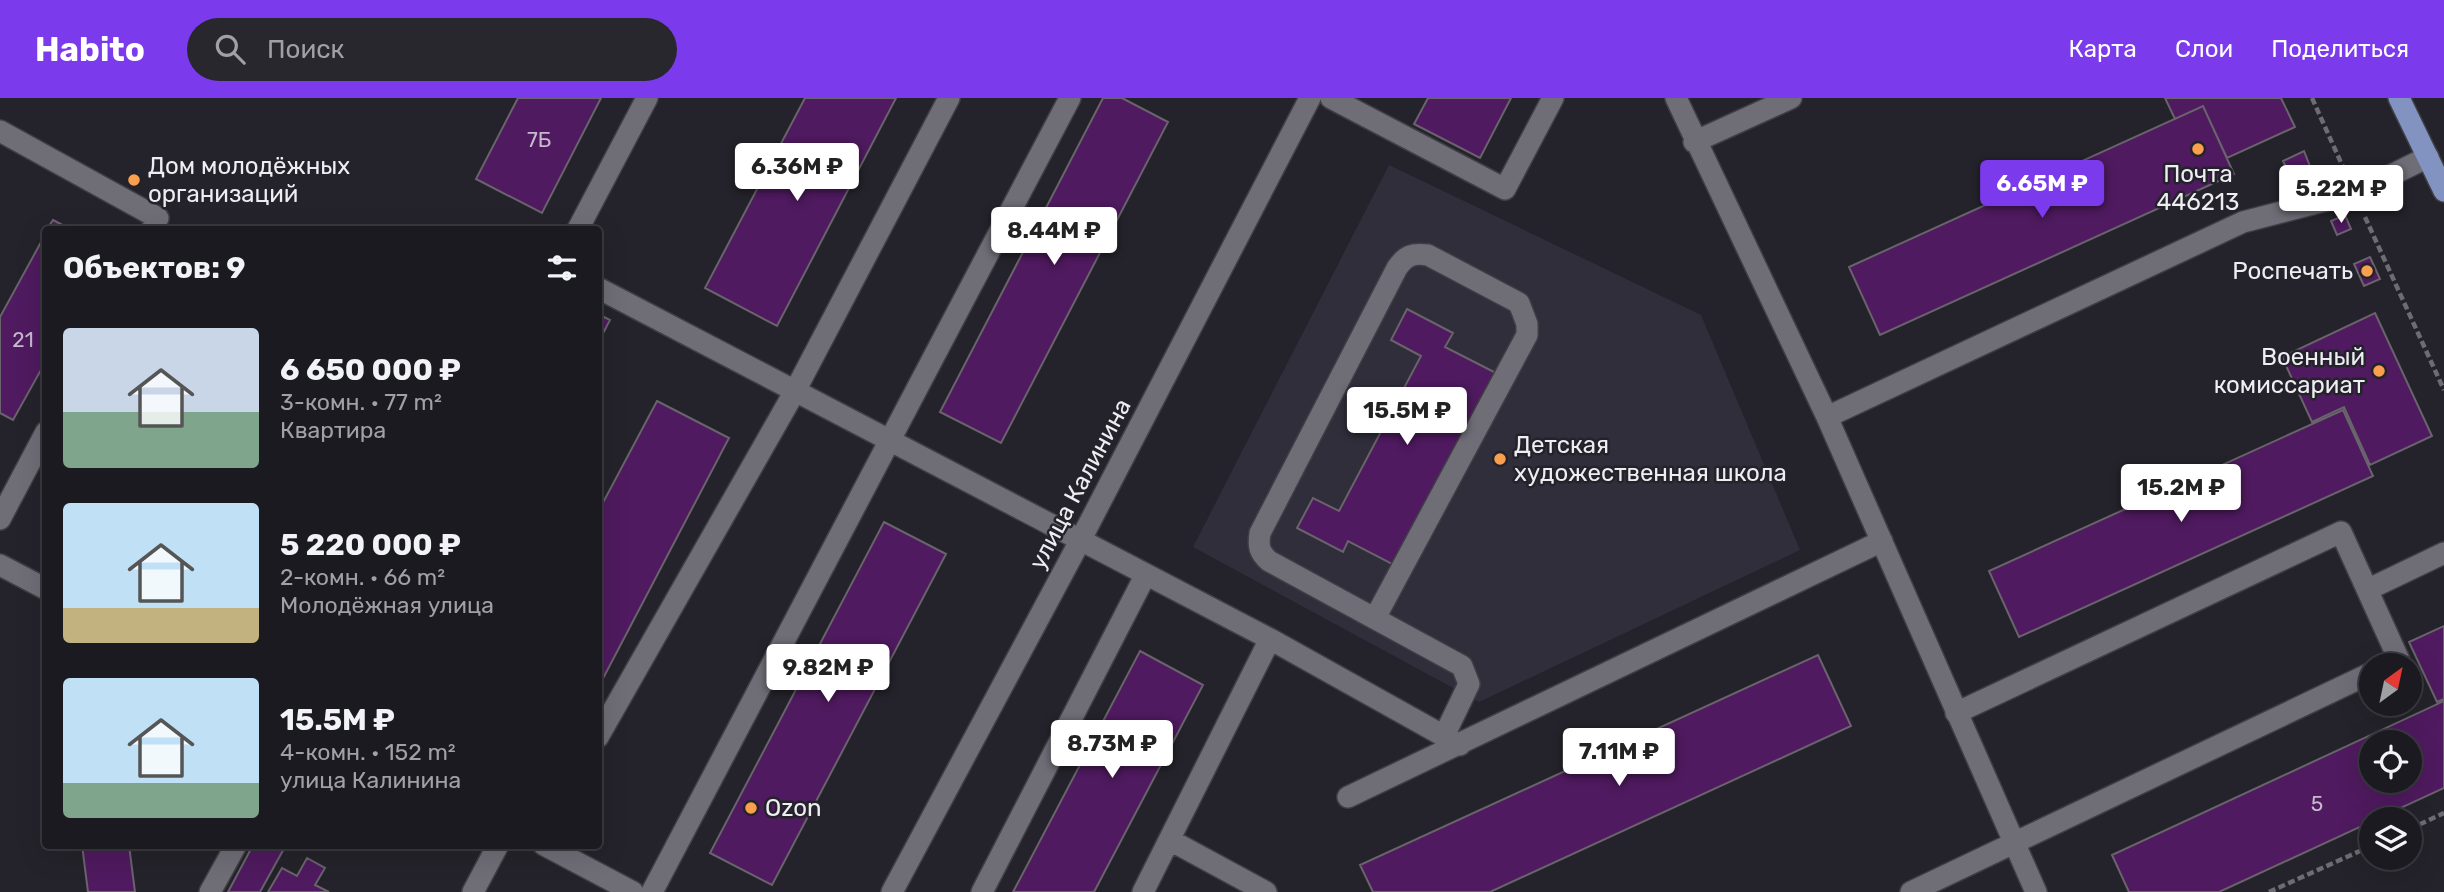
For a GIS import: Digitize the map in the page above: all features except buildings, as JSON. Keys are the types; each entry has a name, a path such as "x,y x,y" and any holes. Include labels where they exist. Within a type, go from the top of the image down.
{"main road":[{"path":"2399,98 2444,191"}],"street":[{"path":"580,226 647,98"},
{"path":"602,730 795,391 949,98"},
{"path":"652,892 1070,98"},
{"name":"улица Калинина","path":"892,892 1080,541 1310,98"},
{"path":"1331,98 1505,189 1553,98"},
{"path":"1676,98 1694,142 1827,417 2036,892"},
{"path":"1694,142 1791,98"},
{"path":"0,131 159,218 154,226"},
{"path":"1827,417 2244,222 2355,193 2428,158"},
{"path":"1375,618 1527,335 1527,324 1518,303 1428,255 1415,253 1404,258 1396,268 1261,533 1259,545 1261,554 1269,561 1375,618 1454,660 1468,675 1452,740"},
{"path":"602,290 1270,639 1452,740"},
{"path":"0,519 42,440"},
{"path":"1956,713 2341,532 2396,653"},
{"path":"1348,797 1452,740 1882,541"},
{"path":"2369,589 2444,553"},
{"path":"0,565 42,587"},
{"path":"982,892 1145,576"},
{"path":"1143,892 1270,639"},
{"path":"1911,892 2359,679"},
{"path":"1170,840 1266,892"},
{"path":"210,892 234,849"},
{"path":"473,892 496,849"},
{"path":"552,849 633,892"}],"path":[{"path":"2312,98 2444,390"},
{"path":"2422,823 2444,813"},
{"path":"2269,892 2359,851"}],"shaded area":[{"name":"Детская художественная школа","path":"1389,165 1701,315 1800,550 1479,702 1193,547"}],"place":[{"name":"Почта 446213","path":"2198,149"},
{"name":"Дом молодёжных организаций","path":"134,180"},
{"name":"Роспечать","path":"2367,271"},
{"name":"Военный комиссариат","path":"2379,371"},
{"name":"Детская художественная школа","path":"1500,459"},
{"name":"Ozon","path":"751,808"}]}
